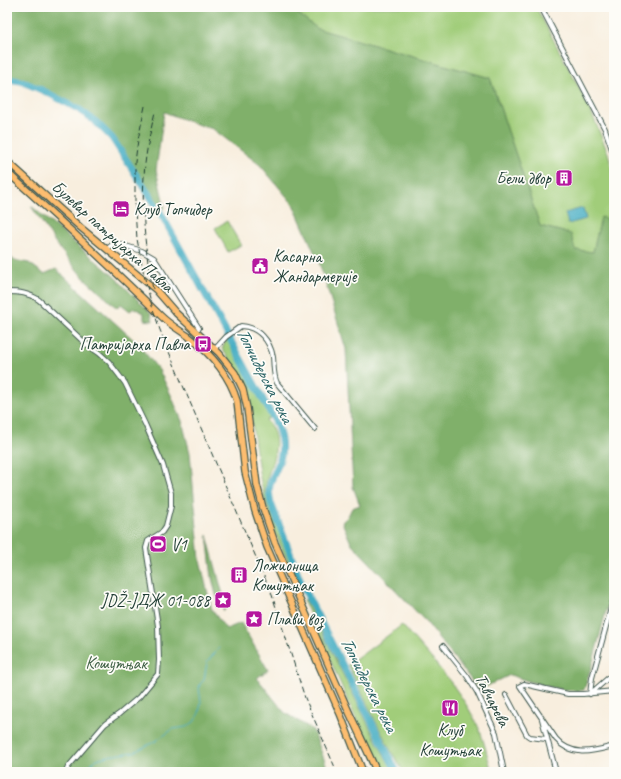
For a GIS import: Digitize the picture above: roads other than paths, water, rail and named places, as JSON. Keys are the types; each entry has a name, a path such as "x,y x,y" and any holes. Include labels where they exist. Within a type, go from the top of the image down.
{"main road":[{"name":"Булевар патријарха Павла","path":"7,161 80,227 156,290 176,313 229,364 239,380 247,408 257,485 275,543 348,712 377,772"},
{"name":"Булевар патријарха Павла","path":"7,172 101,258 162,317 190,338 210,356 227,377 237,401 246,472 262,533 341,716 363,772"}],"street":[{"path":"541,7 612,140 614,155"},
{"path":"106,249 116,243 142,251 154,258 199,328"},
{"path":"7,292 21,292 34,296 40,300 86,344 109,362 125,383 142,416 163,465 171,493 171,506 166,526 162,532 148,541 146,548 158,626 158,674 139,697 105,724 68,767 66,772"},
{"path":"215,349 226,337 242,326 254,328 262,334 271,351 277,382 315,429"},
{"path":"590,694 592,678 614,600"},
{"name":"Тавчарева","path":"443,646 467,676 477,692 495,729 504,772"},
{"path":"590,694 614,673"},
{"path":"614,691 590,694 564,694 524,684 520,685 558,741 572,749 585,752 614,746"},
{"path":"506,695 527,735 530,737 546,739"},
{"path":"540,715 556,772"}],"water":[{"path":"583,208 586,219 568,224 565,213"}],"waterway":[{"name":"Топчидерска река","path":"7,79 21,81 44,91 80,110 96,122 112,138 159,210 276,423 281,439 282,451 270,483 269,489 271,503 303,587 397,772"},
{"path":"80,772 97,759 134,752 156,741 173,729 186,727 194,722 199,713 201,702 199,688 200,684 204,680 207,662 219,648"}],"railway":[{"path":"145,106 135,162 135,210 137,239 152,306 181,381 272,595 305,698 337,772"},
{"path":"153,289 145,242 143,195 146,157 155,112"}],"place":[{"name":"Бели двор","path":"564,178"},
{"name":"Клуб Топчидер","path":"121,209"},
{"name":"Касарна Жандармерије","path":"260,266"},
{"name":"Патријарха Павла","path":"203,344"},
{"name":"V1","path":"158,544"},
{"name":"Ложионица Кошутњак","path":"239,575"},
{"name":"JDŽ-JДЖ 01-088","path":"223,600"},
{"name":"Плави воз","path":"254,619"},
{"name":"Клуб Кошутњак","path":"450,708"}],"park label":[{"name":"Кошутњак","path":"116,663"}]}
